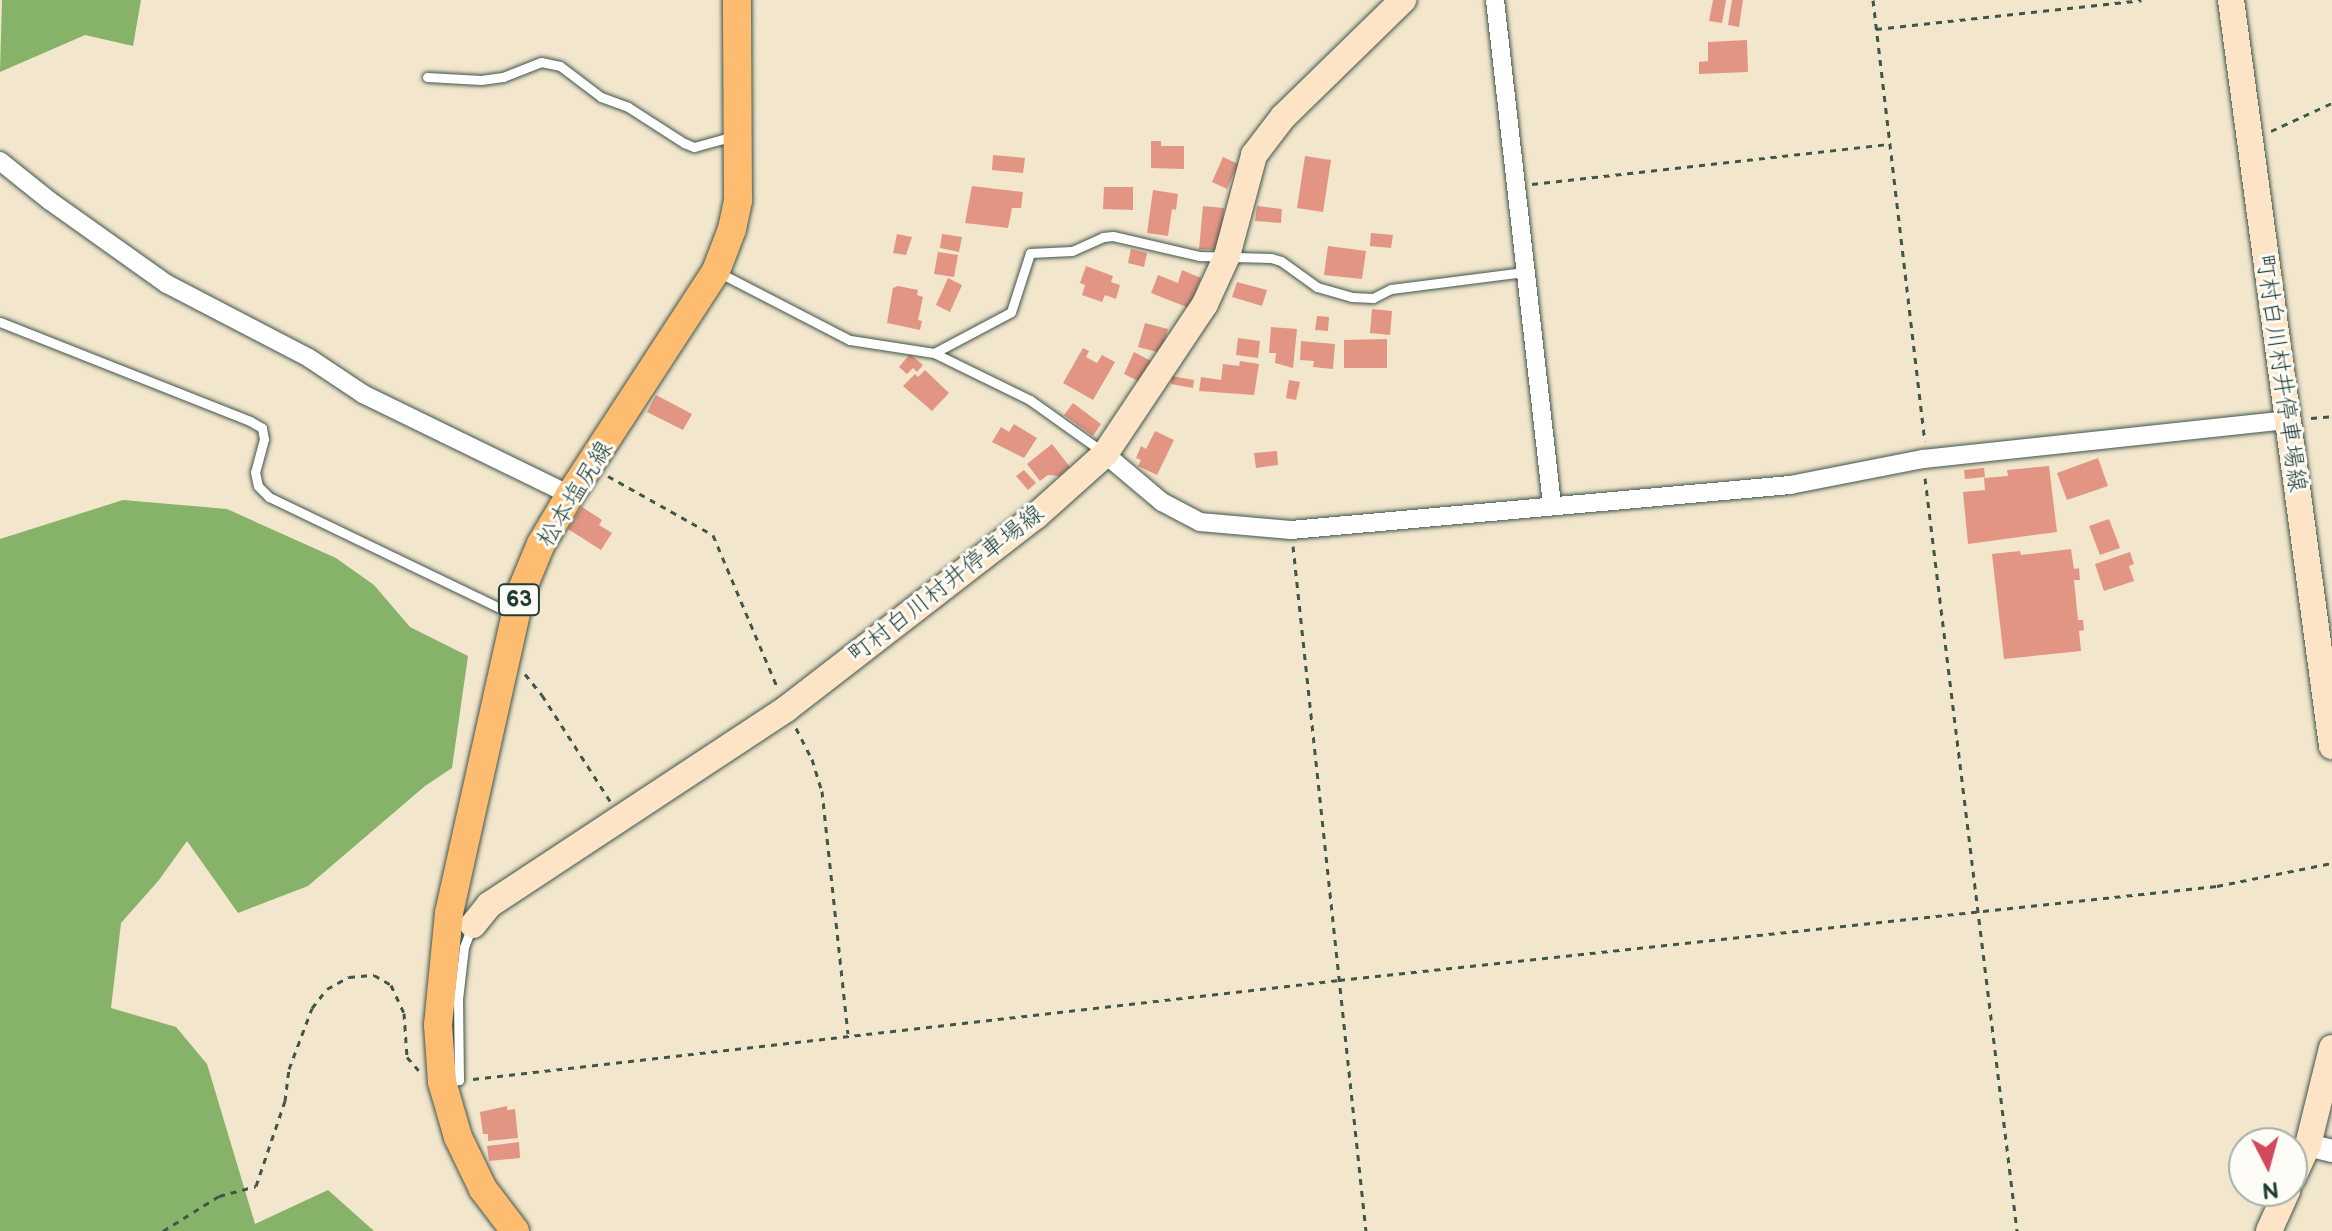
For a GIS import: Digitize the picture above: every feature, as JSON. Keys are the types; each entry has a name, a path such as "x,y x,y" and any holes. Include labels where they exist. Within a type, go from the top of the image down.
{"main road":[{"name":"松本塩尻線","path":"515,1231 483,1189 464,1150 438,1025 443,945 505,651 541,544 716,271 732,229 738,200 737,0"},
{"name":"町村白川村井停車場線","path":"473,925 489,905 786,709 1036,516 1105,454 1205,304 1227,256 1254,155 1283,117 1403,0"},
{"name":"町村白川村井停車場線","path":"2231,0 2332,746"},
{"path":"2320,1148 2332,1048"},
{"path":"2269,1231 2280,1207"}],"street":[{"path":"1495,0 1552,504"},
{"path":"0,161 50,201 167,284 309,358 363,394 570,495"},
{"path":"1105,454 1162,502 1200,522 1291,530 1552,504 1790,485 1925,458 2287,420"}],"lane":[{"path":"427,77 481,80 503,77 541,62 560,66 601,97 628,107 694,147 737,135"},
{"path":"934,353 1011,312 1030,253 1072,251 1113,236 1199,256 1281,261 1317,287 1363,298 1373,298 1391,289 1524,272"},
{"path":"716,271 850,340 934,353 1030,400 1105,454"},
{"path":"0,322 250,421 262,428 264,439 255,472 258,486 269,497 515,615"},
{"name":"町村白川村井停車場線","path":"451,1081 464,947 473,925"}],"path":[{"path":"1873,0 1950,701 1980,911 2017,1231"},
{"path":"1876,29 2141,0"},
{"path":"2249,140 2332,103"},
{"path":"1516,186 1890,144"},
{"path":"590,466 713,535 786,709 812,759 822,791 848,1036"},
{"path":"1291,530 1366,1231"},
{"path":"505,651 542,695 620,818"},
{"path":"163,1231 219,1196 256,1186 285,1101 289,1069 312,1008 327,989 349,977 374,975 391,985 404,1013 407,1057 415,1070 451,1081 1339,980 2217,886 2332,863"}],"green space":[{"path":"2,0 141,0 133,46 85,35 0,72"},
{"path":"123,500 227,509 336,558 374,585 410,627 468,656 452,768 425,786 308,886 238,913 187,841 159,880 121,923 111,1008 176,1027 207,1064 255,1224 328,1190 374,1231 0,1231 0,539"}],"building":[{"path":"1713,0 1726,0 1722,23 1709,21"},
{"path":"1732,0 1743,0 1739,27 1728,25"},
{"path":"1747,40 1748,72 1699,74 1699,62 1708,61 1708,42"},
{"path":"1151,141 1161,141 1161,146 1184,146 1184,169 1151,168"},
{"path":"993,155 1025,158 1023,173 992,170"},
{"path":"1305,156 1331,160 1323,212 1297,208"},
{"path":"1223,157 1238,164 1227,189 1212,182"},
{"path":"972,186 1023,192 1021,208 1012,208 1008,228 965,223"},
{"path":"1104,187 1133,187 1133,210 1103,209"},
{"path":"1153,190 1178,194 1168,236 1147,233"},
{"path":"1203,206 1224,208 1220,250 1199,249"},
{"path":"1257,206 1282,209 1281,223 1255,221"},
{"path":"1371,233 1393,235 1391,248 1370,246"},
{"path":"897,234 912,237 906,255 893,253"},
{"path":"942,234 962,237 959,252 940,248"},
{"path":"1328,246 1366,251 1362,279 1324,275"},
{"path":"1131,249 1147,253 1144,267 1128,263"},
{"path":"938,252 958,255 954,277 934,274"},
{"path":"1086,266 1113,276 1111,282 1120,285 1116,299 1105,295 1102,302 1082,295 1085,285 1080,283"},
{"path":"1182,270 1201,278 1189,308 1151,293 1158,275 1178,283"},
{"path":"948,278 962,285 950,312 936,305"},
{"path":"1237,282 1267,290 1262,306 1232,297"},
{"path":"893,288 918,290 917,295 923,297 918,320 922,321 920,330 887,323"},
{"path":"1372,309 1392,311 1390,335 1370,333"},
{"path":"1317,316 1329,317 1328,331 1315,330"},
{"path":"1145,323 1168,329 1161,353 1138,347"},
{"path":"1271,327 1297,329 1293,368 1275,363 1276,353 1269,353"},
{"path":"1238,338 1260,341 1258,358 1236,355"},
{"path":"1387,339 1387,368 1344,368 1344,340"},
{"path":"1301,341 1335,344 1333,369 1313,367 1314,361 1300,360"},
{"path":"1083,348 1089,351 1086,357 1097,363 1102,355 1115,362 1093,400 1063,383"},
{"path":"1134,352 1153,362 1142,383 1124,374"},
{"path":"910,354 923,365 917,372 913,368 907,374 899,367"},
{"path":"1240,361 1259,364 1254,395 1199,391 1201,377 1221,380 1223,364 1239,366"},
{"path":"925,370 949,393 932,411 903,386 915,374 918,377"},
{"path":"1172,376 1194,380 1193,388 1171,384"},
{"path":"1289,380 1300,382 1296,400 1286,398"},
{"path":"656,395 692,414 683,430 647,412"},
{"path":"1073,403 1101,424 1093,436 1064,415"},
{"path":"1014,424 1037,438 1024,458 992,442 1001,427 1009,432"},
{"path":"1155,431 1174,440 1157,475 1138,466 1141,460 1136,458 1141,446 1146,449"},
{"path":"1052,444 1070,467 1059,476 1048,475 1040,481 1027,464"},
{"path":"1277,451 1278,465 1256,468 1254,453"},
{"path":"2098,458 2108,486 2067,500 2057,473"},
{"path":"2049,466 2057,532 1968,544 1963,492 1985,490 1984,478 2008,476 2007,470"},
{"path":"1984,468 1985,477 1965,479 1964,470"},
{"path":"1024,470 1036,483 1028,490 1016,476"},
{"path":"582,507 602,520 599,525 612,533 601,550 568,529"},
{"path":"2109,519 2120,548 2100,555 2089,526"},
{"path":"2071,549 2074,569 2079,568 2080,580 2074,580 2078,620 2083,620 2084,630 2079,631 2081,651 2004,659 1992,554 2020,551 2021,555"},
{"path":"2130,552 2134,564 2129,566 2134,581 2104,591 2095,564"},
{"path":"507,1106 507,1110 515,1109 518,1138 488,1141 488,1134 483,1134 480,1112"},
{"path":"519,1142 520,1158 489,1161 487,1146"}]}
